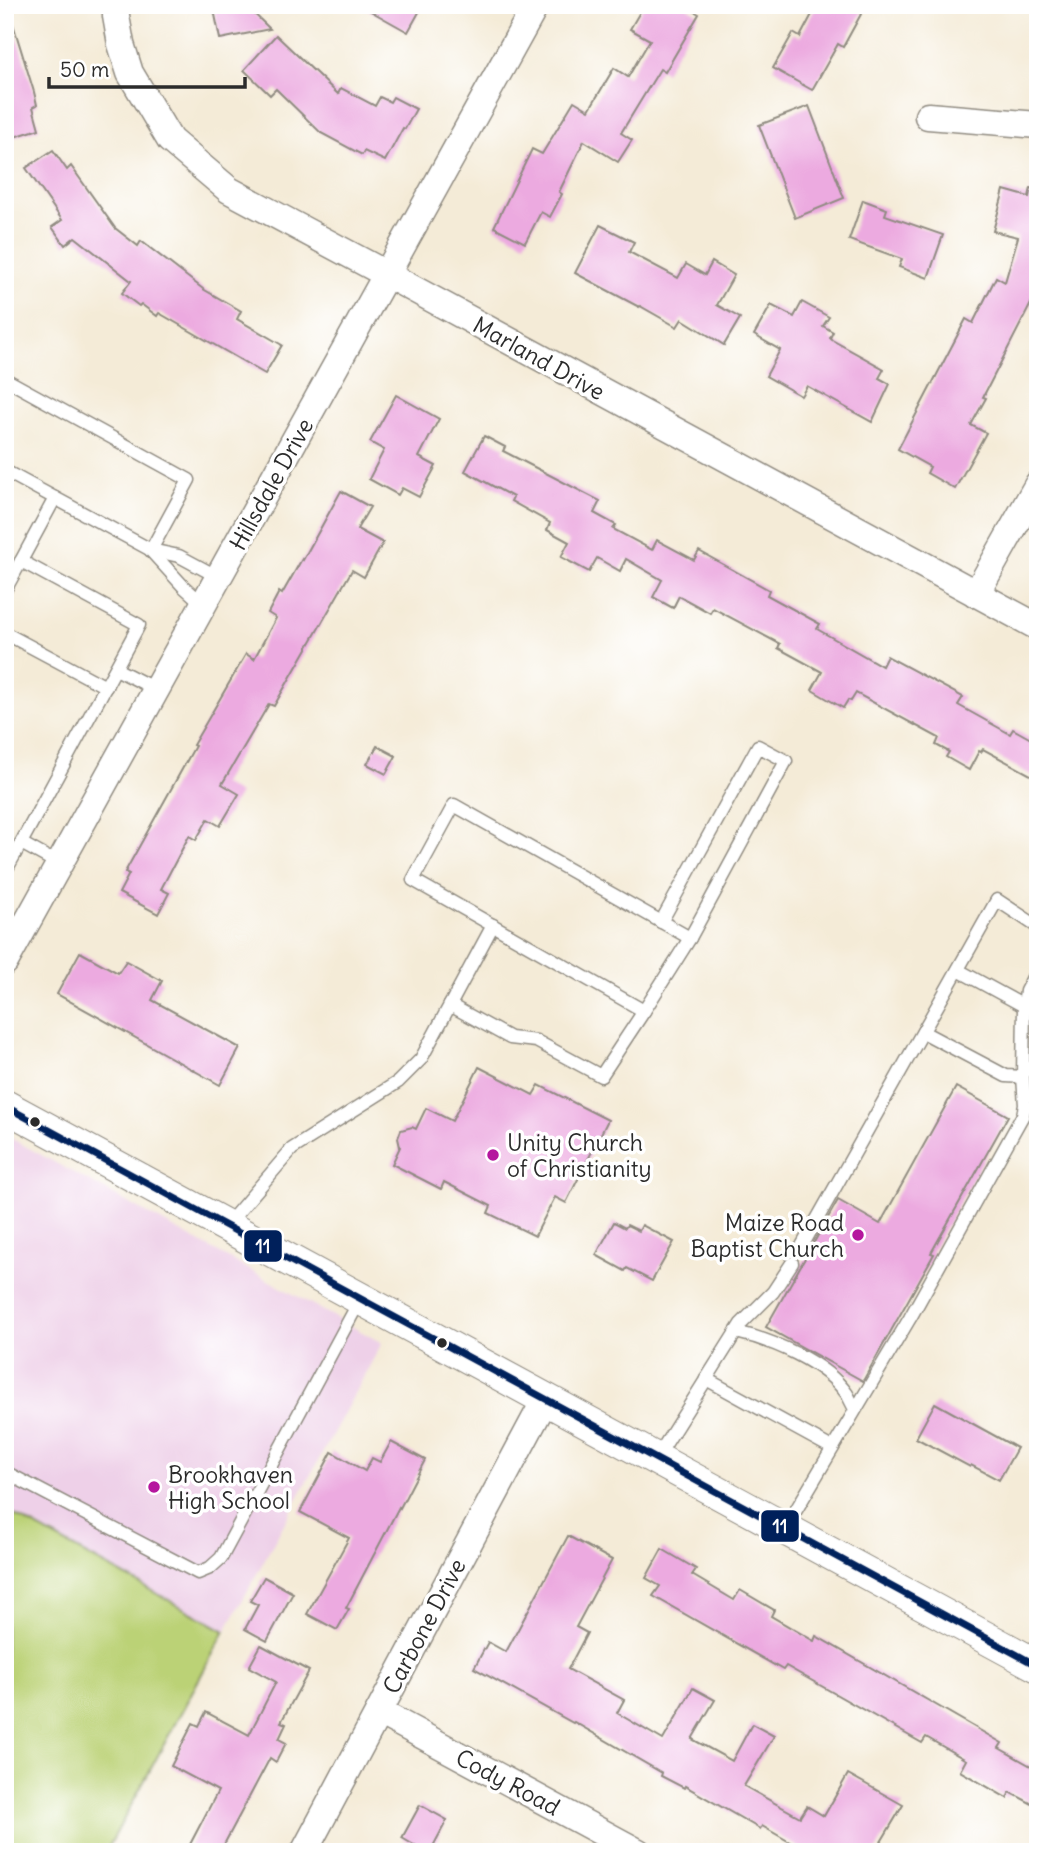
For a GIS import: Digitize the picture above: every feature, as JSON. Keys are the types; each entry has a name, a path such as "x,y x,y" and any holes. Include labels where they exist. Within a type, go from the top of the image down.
{"street":[{"name":"Hillsdale Drive","path":"6,958 220,578 536,5"},
{"name":"Marland Drive","path":"116,11 121,44 130,73 170,140 229,190 1038,627"},
{"path":"928,116 1038,125"},
{"path":"976,594 1038,484"},
{"path":"5,1107 1038,1666"},
{"name":"Carbone Drive","path":"304,1852 545,1400"},
{"name":"Cody Road","path":"379,1712 638,1852"}],"lane":[{"path":"5,379 189,480 151,550"},
{"path":"5,471 151,550 178,556 220,578"},
{"path":"5,590 55,498"},
{"path":"151,550 204,605"},
{"path":"5,872 139,625 21,561"},
{"path":"5,633 106,687"},
{"path":"116,668 157,690"},
{"path":"450,1005 510,1038 536,1041 601,1076 690,938 786,761 758,746 661,922"},
{"path":"644,1011 412,880 454,805 690,938"},
{"path":"21,843 60,864"},
{"path":"802,1246 997,900 1038,927"},
{"path":"226,1227 292,1149 398,1082 421,1059 493,925"},
{"path":"785,1528 910,1318 1023,1115 1024,1006 1026,990 1038,968"},
{"path":"958,970 1024,1006"},
{"path":"923,1032 1006,1076 1023,1077"},
{"path":"656,1459 741,1324 773,1292 792,1263"},
{"path":"5,1472 198,1573 210,1568 221,1558 360,1300"},
{"path":"736,1332 758,1337 816,1365 834,1379 855,1409"},
{"path":"706,1379 832,1448"}],"shaded area":[{"name":"Brookhaven High School","path":"5,1135 382,1343 106,1852 5,1852"}],"green space":[{"path":"5,1510 225,1631 106,1852 5,1852"}],"building":[{"path":"213,5 245,5 270,29 220,39"},
{"path":"360,5 423,5 408,32"},
{"path":"644,5 683,5 699,14 665,72 660,69 621,133 632,140 618,162 584,141 550,217 541,212 525,243 494,227 532,149 542,154 574,101 589,110 614,68 628,77 650,40 630,29"},
{"path":"817,5 866,5 843,47 838,44 812,90 773,68 793,33 800,37"},
{"path":"10,14 34,92 37,105 33,107 39,129 5,140 5,15"},
{"path":"276,35 338,94 341,88 375,106 380,97 390,102 393,97 416,109 385,161 364,151 362,155 321,133 276,89 270,95 244,70"},
{"path":"809,106 844,198 795,218 759,125"},
{"path":"53,150 67,170 71,166 115,228 138,246 141,241 203,289 241,311 237,319 282,345 265,374 159,313 157,316 141,304 139,306 122,293 131,281 75,237 65,245 52,227 62,220 26,168"},
{"path":"1031,188 1038,189 1038,290 971,425 986,433 955,489 927,473 930,467 898,449 966,319 973,323 996,277 1005,282 1018,237 993,231 1004,190 1029,197"},
{"path":"863,200 887,209 885,215 943,235 928,278 899,267 902,259 849,240"},
{"path":"600,225 634,242 629,252 678,278 686,264 705,275 712,262 734,275 717,305 740,318 724,345 682,319 677,327 575,273"},
{"path":"802,302 829,317 823,326 833,332 830,338 832,340 884,369 879,378 890,384 872,422 807,386 801,396 766,376 780,350 754,335 771,305 794,317"},
{"path":"396,395 439,419 419,457 436,466 419,497 402,488 398,495 369,479 384,450 370,442"},
{"path":"484,436 505,447 503,451 600,501 594,513 616,525 613,529 652,550 657,540 694,560 699,551 769,590 767,595 820,624 817,629 882,666 887,656 963,697 958,705 1010,734 1013,729 1038,743 1038,779 983,749 979,751 969,770 946,757 949,752 936,745 939,738 856,693 843,708 812,690 822,672 778,648 780,644 713,608 710,613 679,596 673,608 653,597 662,580 626,559 620,571 597,558 589,572 561,557 569,542 547,530 550,523 511,501 513,497 465,471"},
{"path":"341,491 370,507 357,529 383,543 364,577 352,570 274,706 269,704 222,784 239,794 220,826 208,819 196,840 189,836 161,889 169,893 158,914 119,893 129,874 125,872 195,746 193,745 246,654 254,659 276,618 268,613 279,592 282,594 303,560"},
{"path":"377,746 396,756 386,774 367,764"},
{"path":"80,952 118,973 126,961 162,981 152,1000 240,1048 220,1085 57,994"},
{"name":"Unity Church of Christianity","path":"479,1067 533,1095 539,1085 608,1120 566,1203 555,1197 535,1236 488,1213 491,1206 444,1182 441,1189 392,1164 400,1147 398,1138 401,1130 412,1127 416,1129 426,1108 452,1121"},
{"name":"Maize Road Baptist Church","path":"956,1087 1008,1116 863,1381 766,1327 838,1200 880,1224"},
{"path":"614,1222 639,1231 642,1225 674,1242 652,1281 627,1268 625,1271 596,1255"},
{"path":"935,1403 1017,1448 999,1480 916,1438"},
{"path":"391,1442 425,1460 346,1608 349,1609 337,1630 307,1614 349,1538 300,1512 332,1452 365,1471 372,1458 380,1462"},
{"path":"568,1536 612,1560 576,1627 587,1633 568,1669 624,1700 617,1713 663,1740 693,1688 715,1700 692,1739 732,1761 752,1724 774,1736 744,1786 800,1817 807,1806 824,1816 848,1774 903,1805 875,1852 807,1852 762,1826 760,1829 685,1786 684,1788 661,1776 662,1773 574,1722 474,1668 488,1642 506,1652"},
{"path":"662,1549 696,1569 692,1575 734,1600 740,1590 774,1610 771,1616 814,1641 816,1636 1002,1743 999,1748 1038,1770 1038,1807 1010,1792 1007,1798 960,1771 966,1760 926,1737 922,1743 786,1666 783,1670 653,1596 660,1586 646,1578"},
{"path":"264,1577 293,1593 267,1641 245,1629 258,1605 250,1601"},
{"path":"261,1645 309,1671 281,1722 286,1724 279,1739 286,1743 276,1762 270,1758 220,1852 186,1852 218,1791 171,1766 193,1723 199,1726 206,1712 249,1735 276,1682 249,1667"},
{"path":"420,1805 447,1820 430,1852 402,1838"}],"transit line":[{"name":"11","path":"5,1106 1038,1666"}],"place":[{"name":"Unity Church of Christianity","path":"493,1155"},
{"name":"Maize Road Baptist Church","path":"858,1235"},
{"name":"Brookhaven High School","path":"154,1487"}]}
